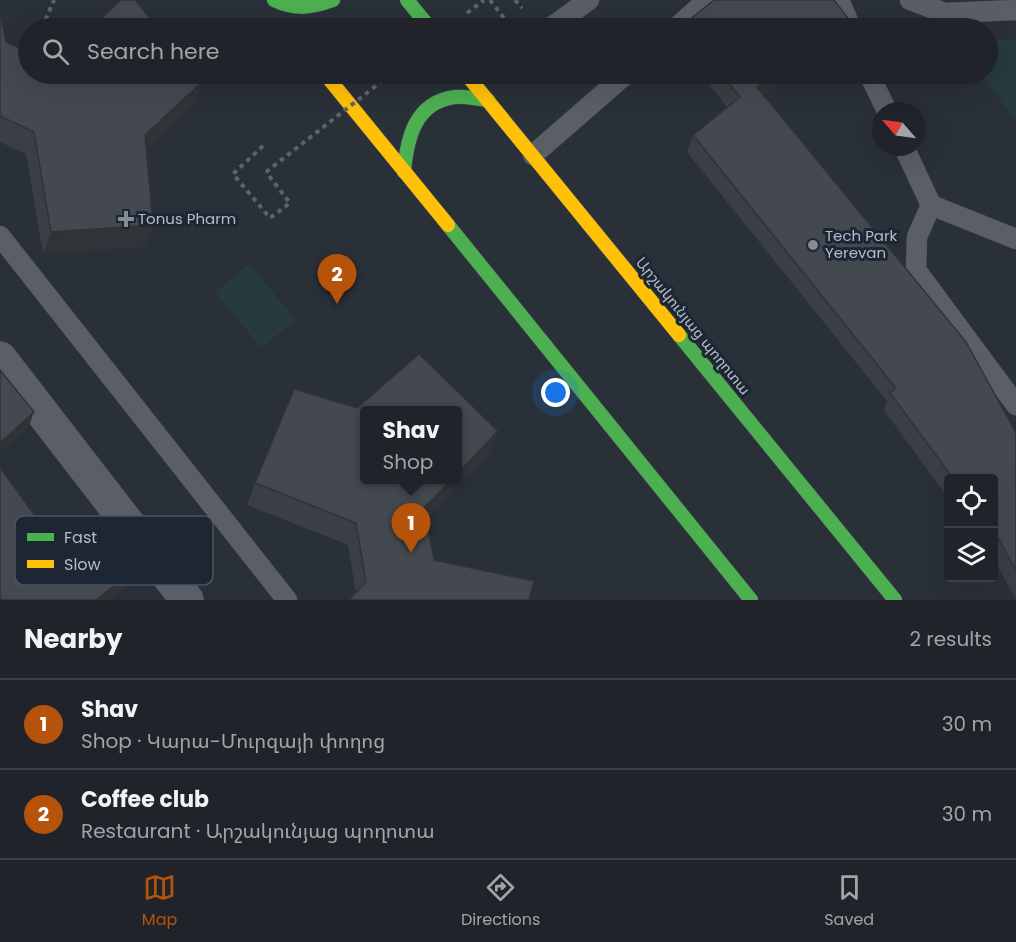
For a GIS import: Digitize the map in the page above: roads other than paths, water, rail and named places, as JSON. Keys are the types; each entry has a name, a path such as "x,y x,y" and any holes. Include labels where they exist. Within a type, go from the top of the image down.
{"main road":[{"path":"265,0 277,14"},
{"path":"274,0 285,6 311,9 333,0"},
{"path":"407,0 422,18"},
{"path":"333,84 751,600"},
{"path":"404,172 406,142 413,123 426,110 440,101 456,97 477,87"},
{"name":"Արշակունյաց պողոտա","path":"477,87 895,600"}],"street":[{"path":"0,358 122,516"},
{"path":"175,585 187,600"}],"lane":[{"path":"564,18 589,0"},
{"path":"687,18 707,0"},
{"path":"839,0 847,18"},
{"path":"910,0 945,13 1016,10"},
{"path":"533,155 615,84"},
{"path":"874,84 883,102"},
{"path":"908,156 931,206 1016,238"},
{"path":"931,206 917,237 916,270 1016,405"},
{"path":"0,236 287,600"}],"place":[{"name":"Tonus Pharm","path":"126,219"},
{"name":"Tech Park Yerevan","path":"813,245"},
{"name":"Coffee club","path":"337,304"},
{"name":"Shav","path":"411,553"}]}
